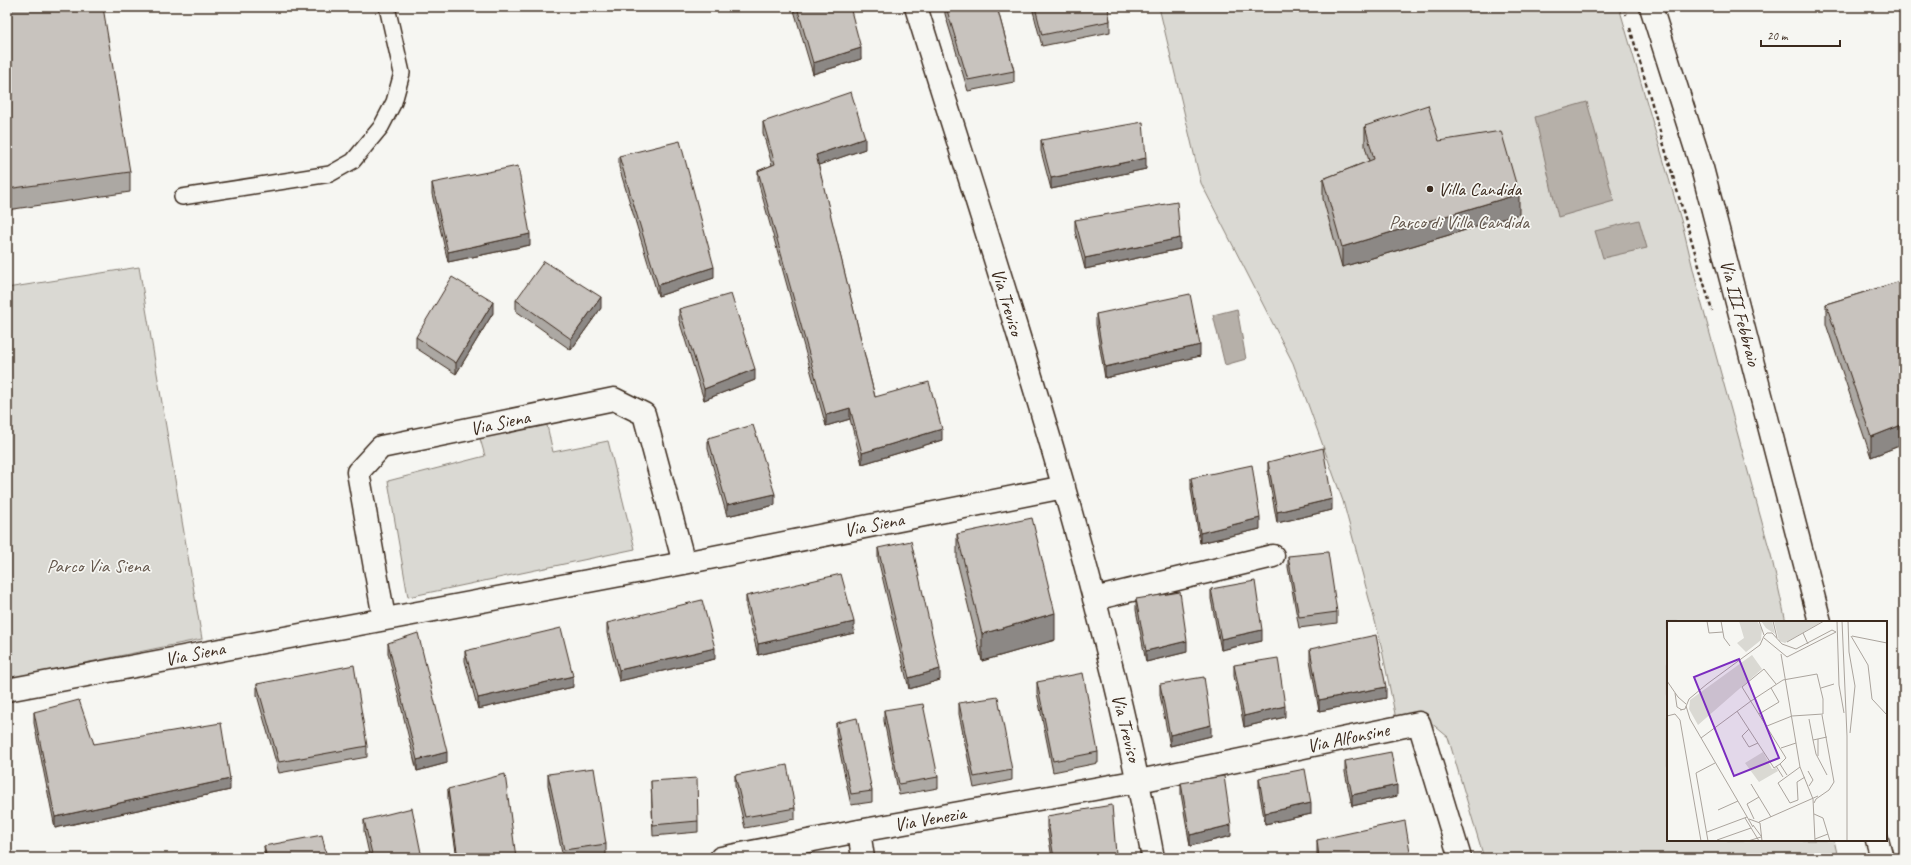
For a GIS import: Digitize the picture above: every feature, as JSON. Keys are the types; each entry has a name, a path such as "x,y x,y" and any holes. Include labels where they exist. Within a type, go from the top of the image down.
{"street":[{"name":"Via Treviso","path":"916,7 1064,487 1094,599 1139,781 1153,858"},
{"name":"Via III Febbraio","path":"1651,7 1702,168 1820,621"},
{"name":"Via Siena","path":"384,618 358,472 381,447 614,399 644,414 684,563"},
{"name":"Via Siena","path":"7,690 384,618 684,563 1064,487"},
{"path":"1094,599 1273,556"},
{"name":"Via Alfonsine","path":"1139,781 1419,723 1460,858"},
{"name":"Via Venezia","path":"721,858 859,831 1139,781"},
{"path":"859,831 864,858"},
{"path":"1877,841 1882,858"}],"lane":[{"path":"182,196 330,174 353,161 381,127 394,102 402,72 387,7"}],"path":[{"path":"1624,7 1714,318"}],"green space":[{"name":"Parco di Villa Candida","path":"1159,7 1619,7 1683,227 1699,294 1771,555 1786,621 1667,621 1667,841 1834,841 1838,858 1484,858 1448,737 1424,717 1396,719 1380,640 1343,501 1293,363 1201,183"},
{"name":"Parco Via Siena","path":"139,267 202,639 7,679 7,288"},
{"path":"546,421 553,452 608,441 635,549 408,597 388,481 485,456 479,435"}],"shaded area":[{"path":"1587,102 1614,201 1558,217 1535,117"},
{"path":"1639,220 1647,248 1603,258 1595,231"},
{"path":"1237,309 1246,359 1225,365 1213,315"}],"building":[{"path":"7,7 103,7 130,172 7,189"},
{"path":"797,7 850,7 861,48 813,63"},
{"path":"946,7 997,7 1014,71 968,80"},
{"path":"1035,7 1108,7 1110,21 1042,35"},
{"path":"851,92 865,138 816,155 875,397 929,382 942,429 862,453 850,408 826,415 758,171 775,164 763,122"},
{"name":"Villa Candida","path":"1428,105 1439,141 1501,131 1519,194 1342,247 1323,179 1374,159 1365,126"},
{"path":"1143,122 1146,158 1051,178 1041,140"},
{"path":"680,141 714,267 658,285 619,156"},
{"path":"518,166 530,234 448,252 432,183"},
{"path":"1177,202 1180,238 1085,258 1075,220"},
{"path":"544,261 601,297 571,339 516,300"},
{"path":"452,277 493,302 456,363 416,337"},
{"path":"1904,280 1904,424 1871,437 1826,304"},
{"path":"731,294 755,369 704,389 679,309"},
{"path":"1190,294 1200,345 1105,367 1096,314"},
{"path":"753,425 775,494 727,505 708,438"},
{"path":"1323,448 1332,499 1277,512 1268,462"},
{"path":"1252,465 1260,518 1200,533 1191,478"},
{"path":"1032,518 1055,613 982,634 957,534"},
{"path":"911,541 940,669 909,678 878,548"},
{"path":"1328,552 1337,612 1299,617 1288,556"},
{"path":"841,574 854,622 758,644 746,596"},
{"path":"1255,581 1262,630 1221,639 1211,589"},
{"path":"1180,592 1187,641 1146,651 1136,599"},
{"path":"702,600 715,648 619,670 607,623"},
{"path":"561,628 573,676 478,698 465,651"},
{"path":"418,633 447,752 417,760 388,643"},
{"path":"1376,635 1386,687 1319,700 1310,649"},
{"path":"1278,658 1285,706 1244,716 1234,665"},
{"path":"354,665 367,746 279,762 257,684"},
{"path":"1083,673 1098,752 1053,761 1037,682"},
{"path":"1204,677 1211,725 1170,735 1160,684"},
{"path":"998,697 1012,770 974,777 959,703"},
{"path":"79,700 94,744 221,723 230,779 55,817 34,712"},
{"path":"923,704 938,777 899,784 884,710"},
{"path":"857,718 872,791 851,794 836,723"},
{"path":"1391,752 1397,785 1352,795 1345,761"},
{"path":"787,765 795,808 745,817 735,775"},
{"path":"594,768 606,844 564,850 548,774"},
{"path":"1305,769 1311,803 1265,813 1259,778"},
{"path":"505,774 516,858 458,858 448,789"},
{"path":"1224,776 1231,825 1190,835 1181,783"},
{"path":"697,778 698,821 653,825 651,781"},
{"path":"1112,805 1116,854 1096,858 1054,858 1047,816"},
{"path":"412,808 422,858 373,858 364,820"},
{"path":"1405,821 1411,858 1319,858 1317,840"},
{"path":"322,835 327,858 267,858 264,846"},
{"path":"222,854 222,858 192,858"}],"place":[{"name":"Villa Candida","path":"1430,189"}]}
